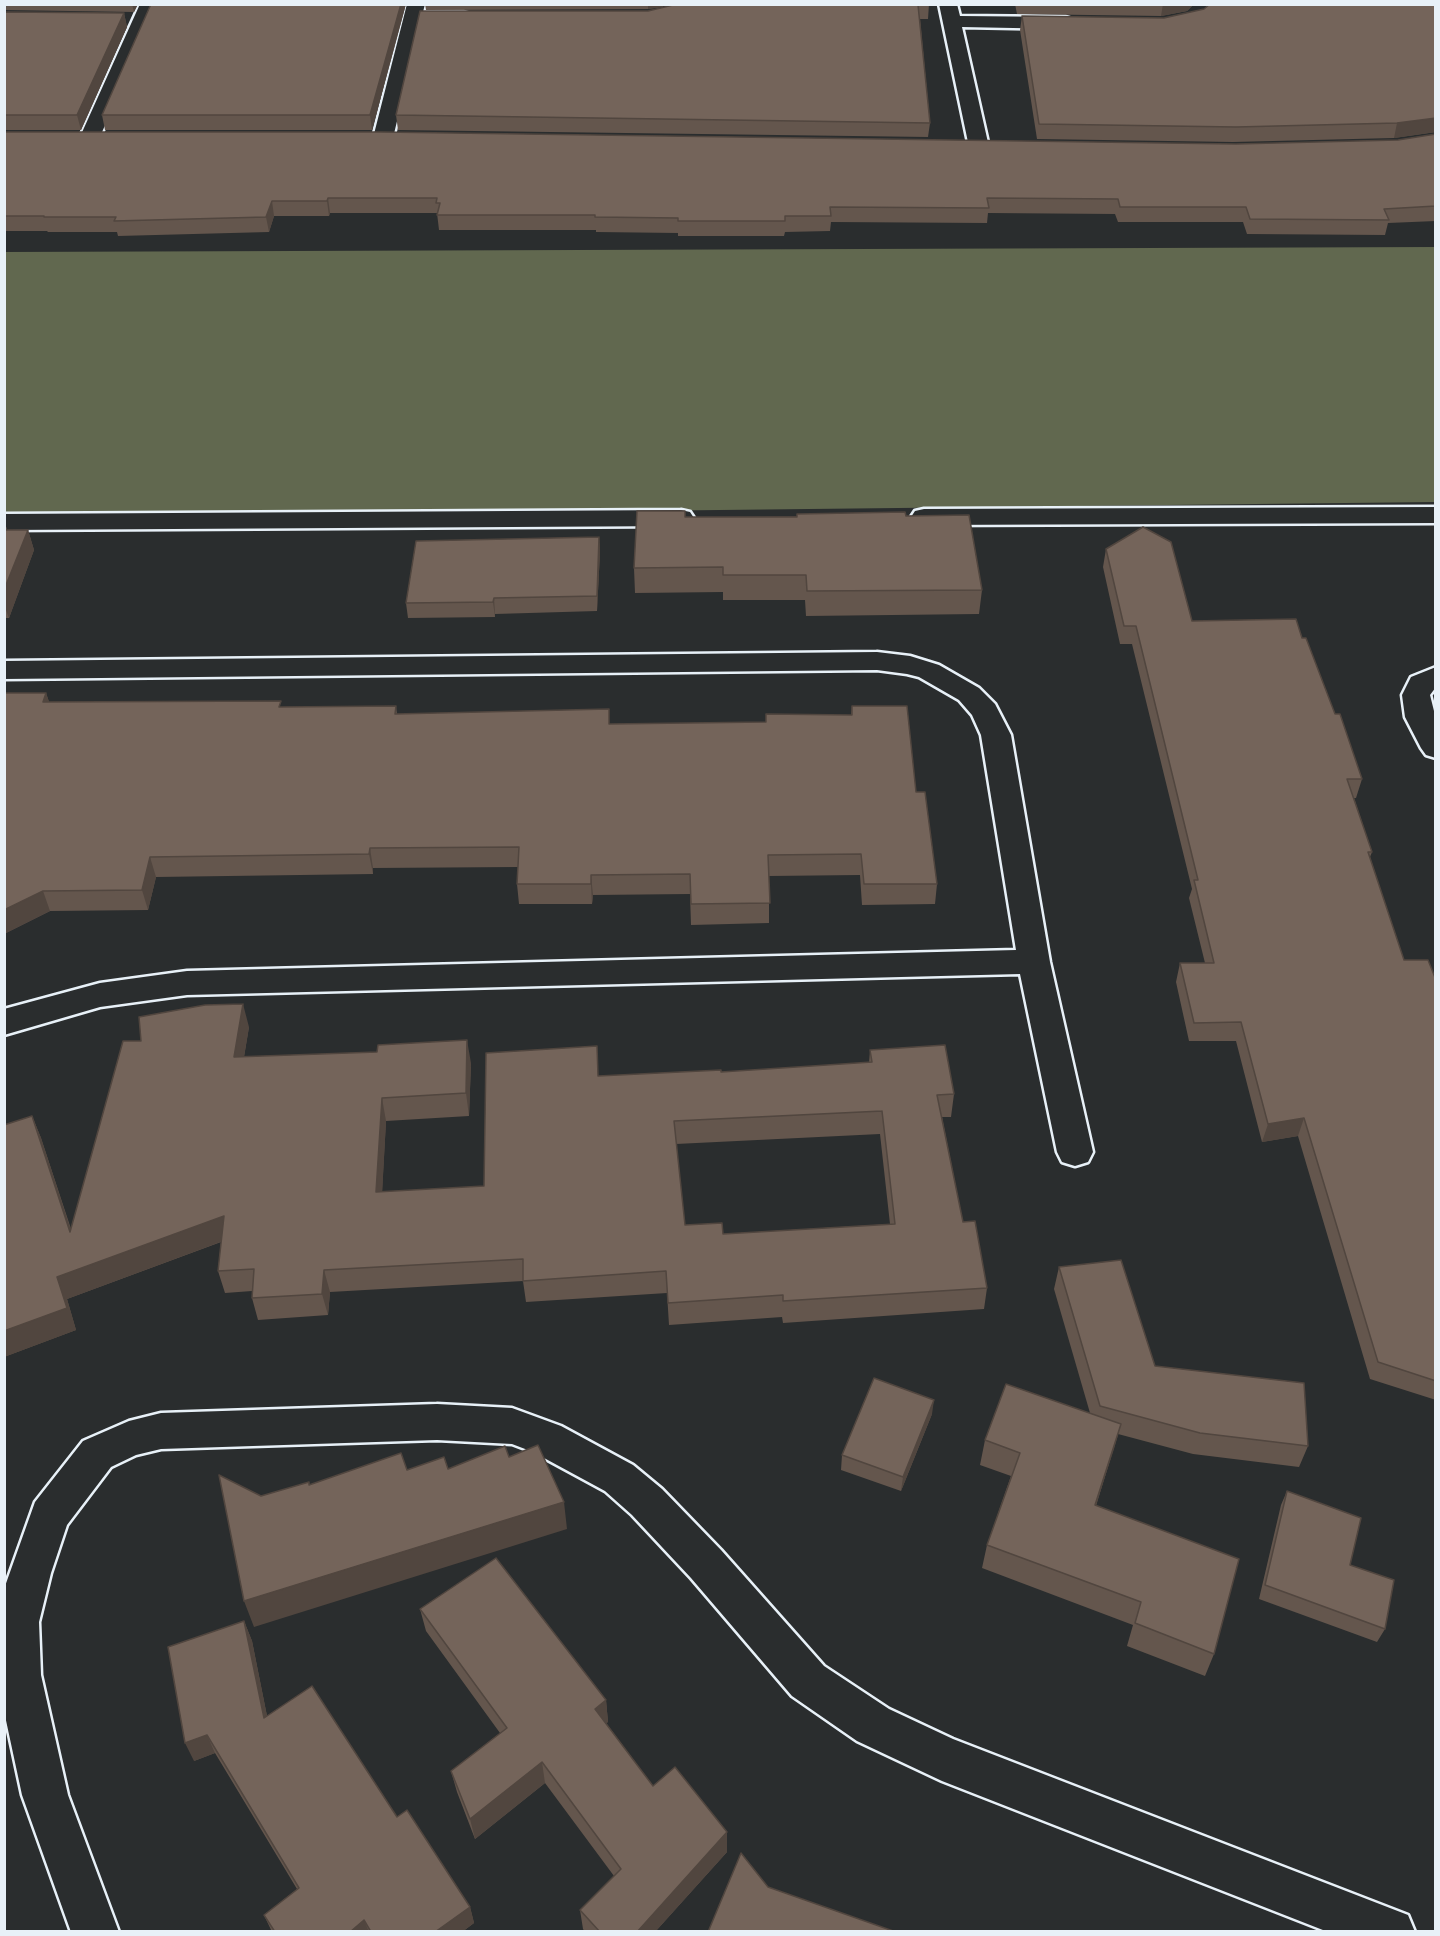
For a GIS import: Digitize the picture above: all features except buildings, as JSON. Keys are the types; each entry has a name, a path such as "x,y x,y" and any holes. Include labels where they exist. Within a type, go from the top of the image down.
{"street":[{"path":"383,138 414,11 484,18"},
{"path":"118,20 145,12"},
{"path":"88,139 145,12"},
{"path":"979,147 950,13 1079,23"},
{"path":"359,138 407,139"},
{"path":"68,139 112,139"},
{"path":"955,147 1002,148"},
{"path":"897,517 1436,515"},
{"path":"4,522 707,518"},
{"path":"4,670 877,661 910,665 929,671 969,694 985,711 996,735 1034,962 1075,1152"},
{"path":"1436,676 1421,683 1416,695 1420,717 1436,748"},
{"path":"4,1022 99,995 187,983 1034,962"},
{"path":"95,1932 45,1795 19,1675 17,1622 30,1573 50,1515 97,1454 129,1439 150,1434 206,1429 437,1422 512,1426 547,1439 619,1478 706,1564 808,1681 873,1725 942,1758 1387,1931"}],"green space":[{"path":"1435,247 1435,502 5,518 4,252"}]}
